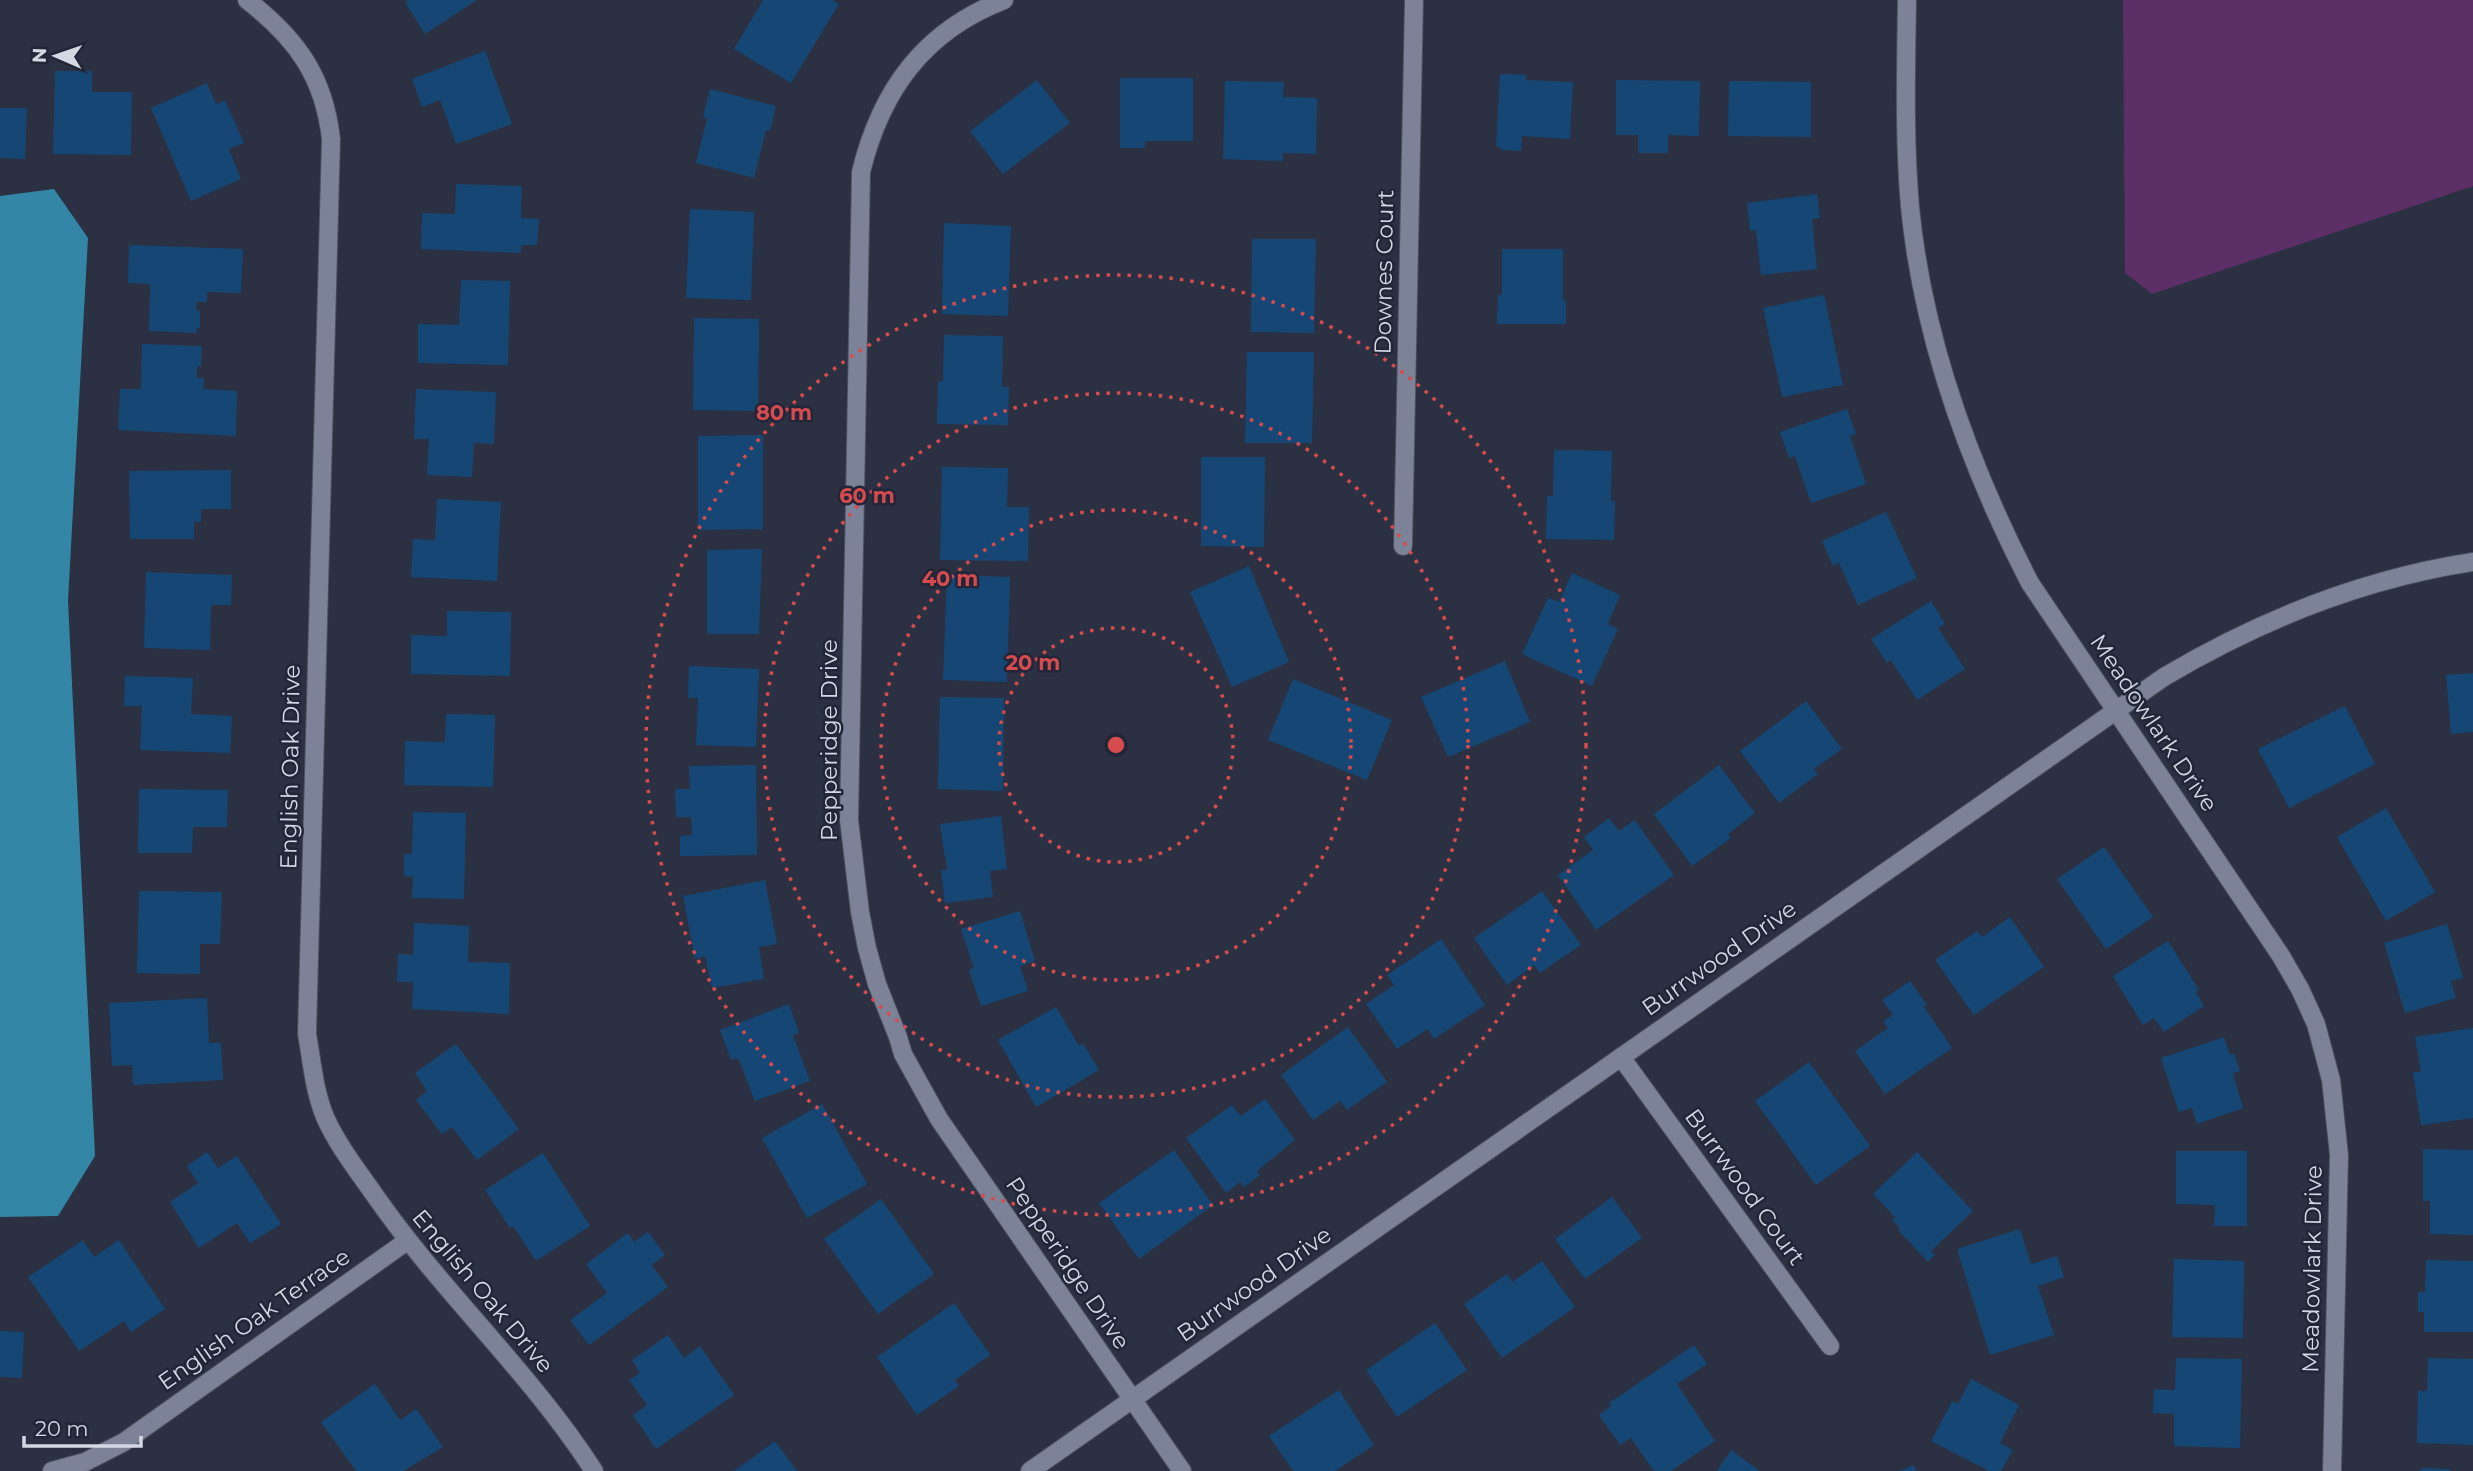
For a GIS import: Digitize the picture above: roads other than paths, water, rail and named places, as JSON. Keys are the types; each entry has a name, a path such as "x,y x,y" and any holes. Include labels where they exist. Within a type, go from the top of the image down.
{"street":[{"name":"English Oak Drive","path":"247,0 289,37 310,67 319,84 331,139 307,1034 316,1092 340,1146 407,1241 568,1430 594,1471"},
{"name":"Pepperidge Drive","path":"1004,0 978,11 944,32 917,57 889,96 869,141 861,172 849,820 860,912 877,984 903,1054 939,1119 1182,1471"},
{"name":"Downes Court","path":"1403,546 1414,0"},
{"name":"Meadowlark Drive","path":"1907,0 1905,113 1912,222 1936,347 1956,417 2014,551 2031,583 2281,956 2316,1024 2331,1080 2339,1155 2332,1471"},
{"name":"Burrwood Drive","path":"1030,1471 2115,709 2210,650 2276,618 2327,598 2380,582 2473,562"},
{"name":"Burrwood Court","path":"1620,1057 1830,1346"},
{"name":"English Oak Terrace","path":"52,1471 85,1462 124,1442 407,1241"}],"water":[{"path":"54,189 88,238 68,601 95,1156 58,1216 0,1217 0,196"}]}
